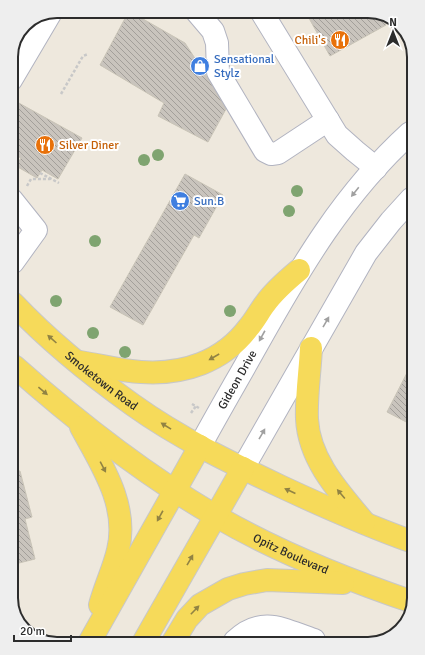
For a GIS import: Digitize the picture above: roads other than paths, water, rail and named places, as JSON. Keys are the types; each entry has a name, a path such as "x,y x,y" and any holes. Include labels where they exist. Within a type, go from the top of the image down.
{"main road":[{"path":"76,361 139,372 162,372 195,367 216,357 234,344 249,327 266,303 282,285 299,270"},
{"name":"Smoketown Road","path":"18,308 76,361 134,406 200,446"},
{"path":"311,348 307,418 309,436 316,457 336,488 366,524"},
{"path":"18,369 126,458 175,491"},
{"path":"78,420 110,480 118,507 120,527 119,548 104,591 93,637"},
{"path":"200,446 317,504 407,540"},
{"name":"Gideon Drive","path":"93,637 200,446"},
{"path":"146,637 242,468"},
{"name":"Opitz Boulevard","path":"175,491 215,516 276,548 338,576 407,600"},
{"path":"176,637 187,619 200,605 216,595 244,584 267,580 360,584"}],"street":[{"path":"202,18 213,31 217,43 218,72 265,151 271,154 278,153 328,120"},
{"path":"266,18 337,135 355,152 376,168"},
{"path":"18,68 47,19"},
{"name":"Gideon Drive","path":"200,446 299,270 332,221 376,168 407,136"},
{"path":"18,196 36,230 18,255"},
{"path":"242,468 366,253 407,202"},
{"path":"240,637 252,629 267,625 305,637"}],"place":[{"name":"Chili's","path":"340,40"},
{"name":"Sensational Stylz","path":"200,66"},
{"name":"Silver Diner","path":"45,145"},
{"name":"Sun.B","path":"180,201"}]}
